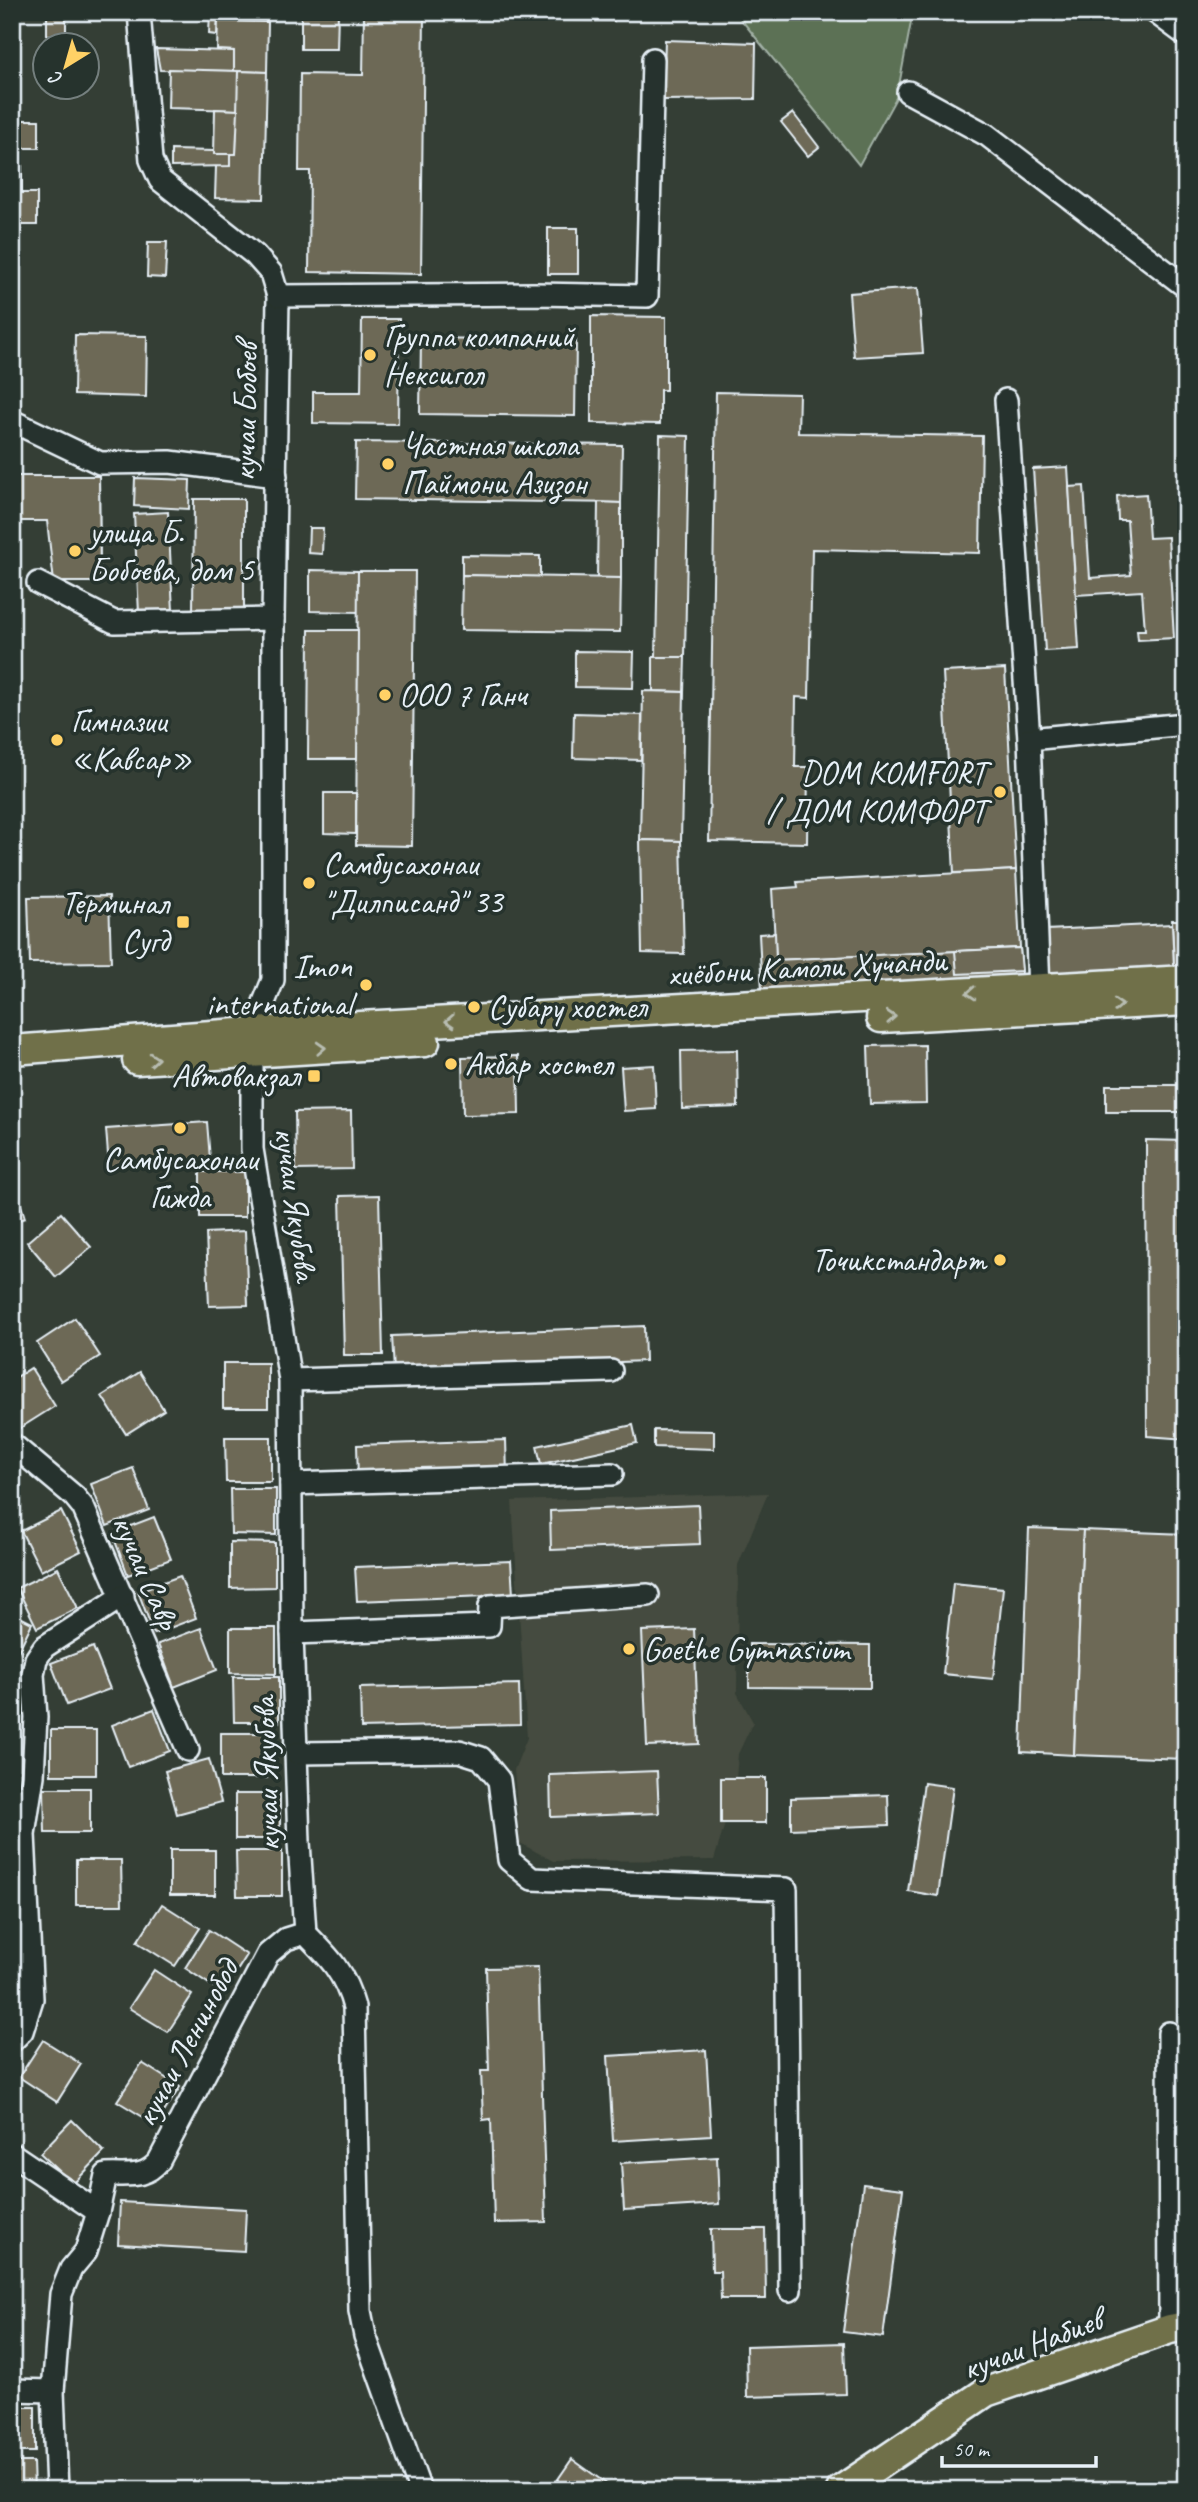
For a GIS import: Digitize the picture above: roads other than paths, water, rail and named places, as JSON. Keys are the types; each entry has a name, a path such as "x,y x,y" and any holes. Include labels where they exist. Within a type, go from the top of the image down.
{"main road":[{"name":"хиёбони Камоли Хучанди","path":"12,1050 253,1042 1186,980"},
{"path":"12,1069 253,1042 1186,1001"},
{"name":"кучаи Набиев","path":"841,2490 986,2392 1178,2327"}],"street":[{"name":"кучаи Бобоев","path":"139,12 151,160 160,180 255,254 271,274 278,296 273,619 273,980 253,1042"},
{"path":"1155,12 1186,35"},
{"path":"278,296 647,296 653,58"},
{"path":"908,92 987,135 1186,287"},
{"path":"1006,400 1029,739 1039,989"},
{"path":"12,421 100,463 170,462 276,476"},
{"path":"38,583 114,622 273,619"},
{"path":"1029,739 1186,724"},
{"name":"кучаи Якубова","path":"253,1042 252,1149 290,1380 292,1633 305,1933"},
{"path":"290,1380 611,1371"},
{"name":"кучаи Савр","path":"12,1444 74,1496 83,1507 188,1750"},
{"path":"291,1484 612,1475"},
{"path":"292,1633 489,1626 490,1606 648,1595"},
{"path":"12,2041 22,2031 32,1999 18,1834 33,1776 36,1717 33,1674 36,1659 44,1647 123,1596"},
{"path":"297,1753 459,1751 481,1758 499,1780 509,1860 531,1879 786,1889 790,2290"},
{"path":"305,1933 334,1962 349,1987 354,2007 360,2311 365,2336 420,2490"},
{"name":"кучаи Ленинобод","path":"98,2212 106,2175 142,2175 152,2170 159,2161 268,1954 286,1938 305,1933"},
{"path":"1168,2033 1178,2209 1178,2327"},
{"path":"12,2154 98,2212 86,2251 71,2269 61,2294 53,2391 57,2490"},
{"path":"12,2390 53,2391"}],"place":[{"name":"Группа компаний Нексигол","path":"370,355"},
{"name":"Частная школа Паймони Азизон","path":"388,464"},
{"name":"улица Б. Бобоева, дом 5","path":"75,551"},
{"name":"ООО 7 Ганч","path":"385,695"},
{"name":"Гимназии «Кавсар»","path":"57,740"},
{"name":"DOM KOMFORT / ДОМ КОМФОРТ","path":"1000,792"},
{"name":"Самбусахонаи \"Дилписанд\" 33","path":"309,883"},
{"name":"Терминал Сугд","path":"183,922"},
{"name":"Imon international","path":"366,985"},
{"name":"Субару хостел","path":"474,1007"},
{"name":"Акбар хостел","path":"451,1064"},
{"name":"Автовакзал","path":"314,1076"},
{"name":"Самбусахонаи Гижда","path":"180,1128"},
{"name":"Точикстандарт","path":"1000,1260"},
{"name":"Goethe Gymnasium","path":"629,1649"}]}
